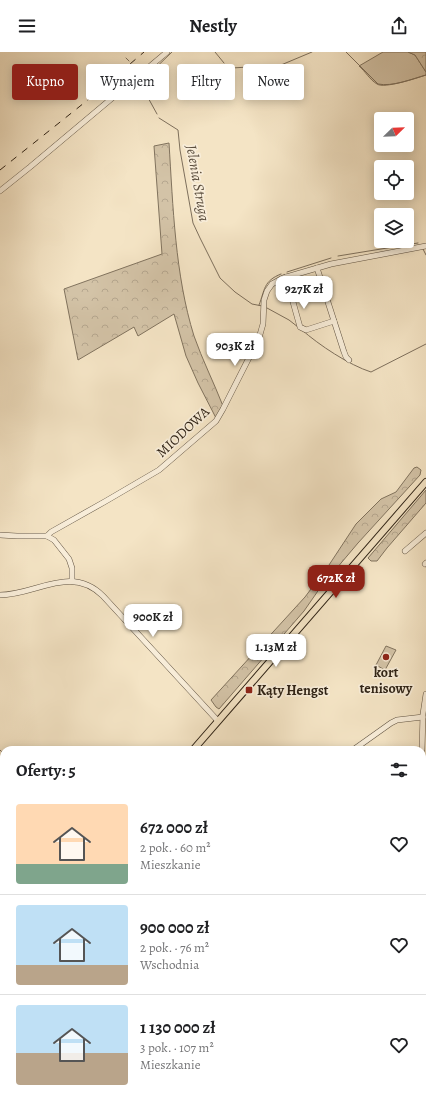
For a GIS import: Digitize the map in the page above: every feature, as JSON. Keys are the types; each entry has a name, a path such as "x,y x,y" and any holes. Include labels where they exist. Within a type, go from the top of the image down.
{"main road":[{"path":"196,746 426,482"}],"street":[{"path":"0,191 54,148 167,52"},
{"name":"MIODOWA","path":"48,536 50,532 106,502 159,470 216,421 259,338 263,324 264,300 267,291 272,284 286,277 317,268 372,256 426,247"},
{"path":"317,268 344,352 346,357 350,360"},
{"path":"286,277 300,327 306,330 334,321"},
{"path":"405,551 426,533"},
{"path":"0,535 48,536 54,540 69,559 72,568 72,581"},
{"path":"0,595 19,593 58,582 72,581 92,587 101,594 218,721"},
{"path":"423,746 423,717 426,694"},
{"path":"358,746 391,722 423,717"}],"green space":[{"path":"383,52 408,52 415,55 426,72 426,75 393,84 377,84 359,66"},
{"path":"408,52 426,52 426,72 415,55"},
{"path":"169,143 176,240 183,289 194,336 223,406 216,418 186,356 174,314 138,336 134,327 78,360 64,289 162,254 154,146"},
{"path":"417,467 421,470 420,475 358,543 320,588 304,611 219,709 216,707 211,700 305,597 329,565 356,524 381,499 396,492 414,468"},
{"path":"426,490 426,503 377,561 371,561 368,558"},
{"name":"kort tenisowy","path":"386,646 396,650 385,670 376,665"}],"waterway":[{"path":"160,64 172,52"},
{"path":"215,52 224,63"},
{"path":"235,68 281,65 312,52"},
{"path":"346,52 378,84 396,84 426,75"},
{"name":"Jelenia Struga","path":"126,58 129,61"},
{"name":"Jelenia Struga","path":"149,100 157,114"},
{"name":"Jelenia Struga","path":"159,118 178,130 180,150 193,223 220,278 235,292 252,304 262,306"},
{"path":"338,256 418,243"},
{"path":"423,249 426,255"},
{"path":"287,272 331,258"},
{"path":"259,305 268,283 281,274"},
{"name":"Jelenia Struga","path":"267,308 289,320 298,327"},
{"name":"Jelenia Struga","path":"302,330 317,342 353,365 371,372 426,344"}],"railway":[{"path":"0,170 94,95 144,52"}],"place":[{"name":"kort tenisowy","path":"386,657"},
{"name":"Kąty Hengst","path":"249,690"}]}
